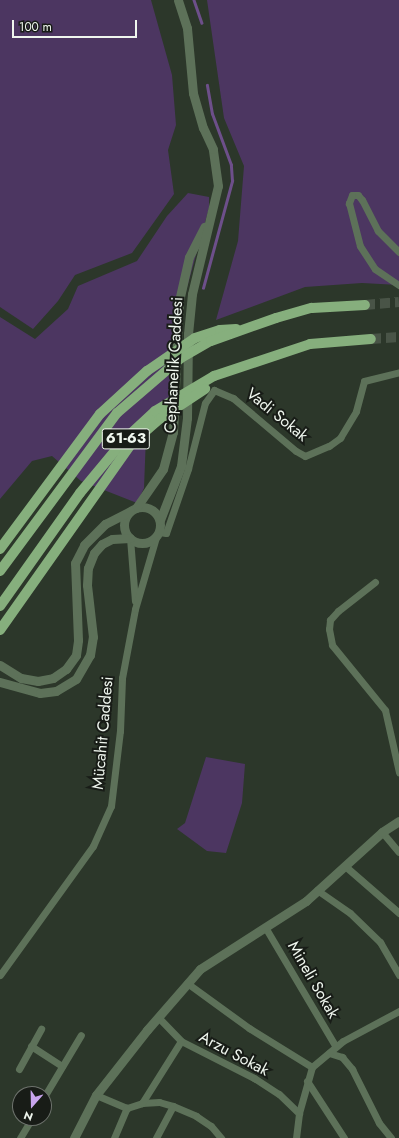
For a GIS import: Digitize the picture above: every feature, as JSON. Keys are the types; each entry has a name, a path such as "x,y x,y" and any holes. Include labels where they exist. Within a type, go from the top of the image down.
{"main road":[{"name":"61-63","path":"0,571 117,413 180,358 211,341 276,318 312,308 366,305"},
{"name":"61-63","path":"0,549 100,414 147,371 195,338 220,330 248,328"},
{"name":"61-63","path":"0,606 80,493 124,440 155,411 214,376 310,344 371,339"},
{"name":"61-63","path":"0,630 132,443 161,418 213,384 262,360"}],"street":[{"name":"Cephanelik Caddesi","path":"160,520 181,466 188,418 188,334 192,294 218,186 213,149 197,110 187,28 178,0"},
{"path":"399,252 378,231 362,200 358,196 352,195 349,202 360,246 375,268 399,285"},
{"path":"135,609 130,538 124,528 126,516 133,510 163,469 173,432 179,301 189,257 214,206"},
{"name":"Vadi Sokak","path":"214,390 233,398 296,451 306,456 329,446 340,438 356,412 364,381 399,372"},
{"name":"Mücahit Caddesi","path":"0,975 93,846 111,806 120,731 122,678 135,609 158,534 166,533 188,469 205,403 214,390"},
{"path":"0,665 21,678 38,681 53,678 66,669 76,655 78,640 75,563 84,545 105,524 133,510 148,508 160,520 158,534 140,543 130,538 112,539 102,544 94,553 88,568 87,585 93,637 90,655 76,679 56,691 40,693 0,682"},
{"path":"375,582 338,611 330,620 329,629 332,645 385,710 399,772"},
{"path":"74,1138 96,1095 200,969 306,901 382,832 399,821"},
{"path":"382,832 399,852"},
{"path":"345,866 399,913"},
{"path":"317,890 350,913 380,942 399,975"},
{"name":"Mineli Sokak","path":"265,927 336,1047"},
{"path":"187,983 250,1028 312,1067"},
{"path":"296,1138 299,1113 312,1067 336,1047 399,1011"},
{"name":"Arzu Sokak","path":"158,1018 181,1041 254,1078 279,1094 299,1113"},
{"path":"18,1069 41,1029"},
{"path":"50,1086 81,1035"},
{"path":"142,1103 181,1041"},
{"path":"31,1046 62,1066"},
{"path":"329,1052 342,1057 352,1069 379,1122 391,1138"},
{"path":"307,1081 344,1138"},
{"path":"96,1095 126,1108 142,1103 160,1102 173,1106 196,1116 220,1137"},
{"path":"156,1138 173,1106"},
{"path":"114,1138 126,1108"},
{"path":"20,1138 27,1126"}],"shaded area":[{"path":"0,0 151,0 172,75 176,125 168,150 174,194 132,253 75,275 58,301 33,329 0,307"},
{"path":"207,0 399,0 399,285 362,283 305,287 216,320 238,241 244,166 224,118"},
{"path":"188,193 209,197 209,208 170,349 178,391 146,436 144,488 137,503 81,481 52,456 32,461 0,499 0,317 35,339 68,309 78,286 137,261 167,216"},
{"path":"206,757 245,764 242,803 226,853 207,851 177,829 185,823"}],"waterway":[{"path":"194,0 202,23"},
{"path":"203,288 232,181 231,165 212,114 207,85"}],"tunnel":[{"path":"365,305 399,302"},
{"path":"371,339 399,337"}]}
